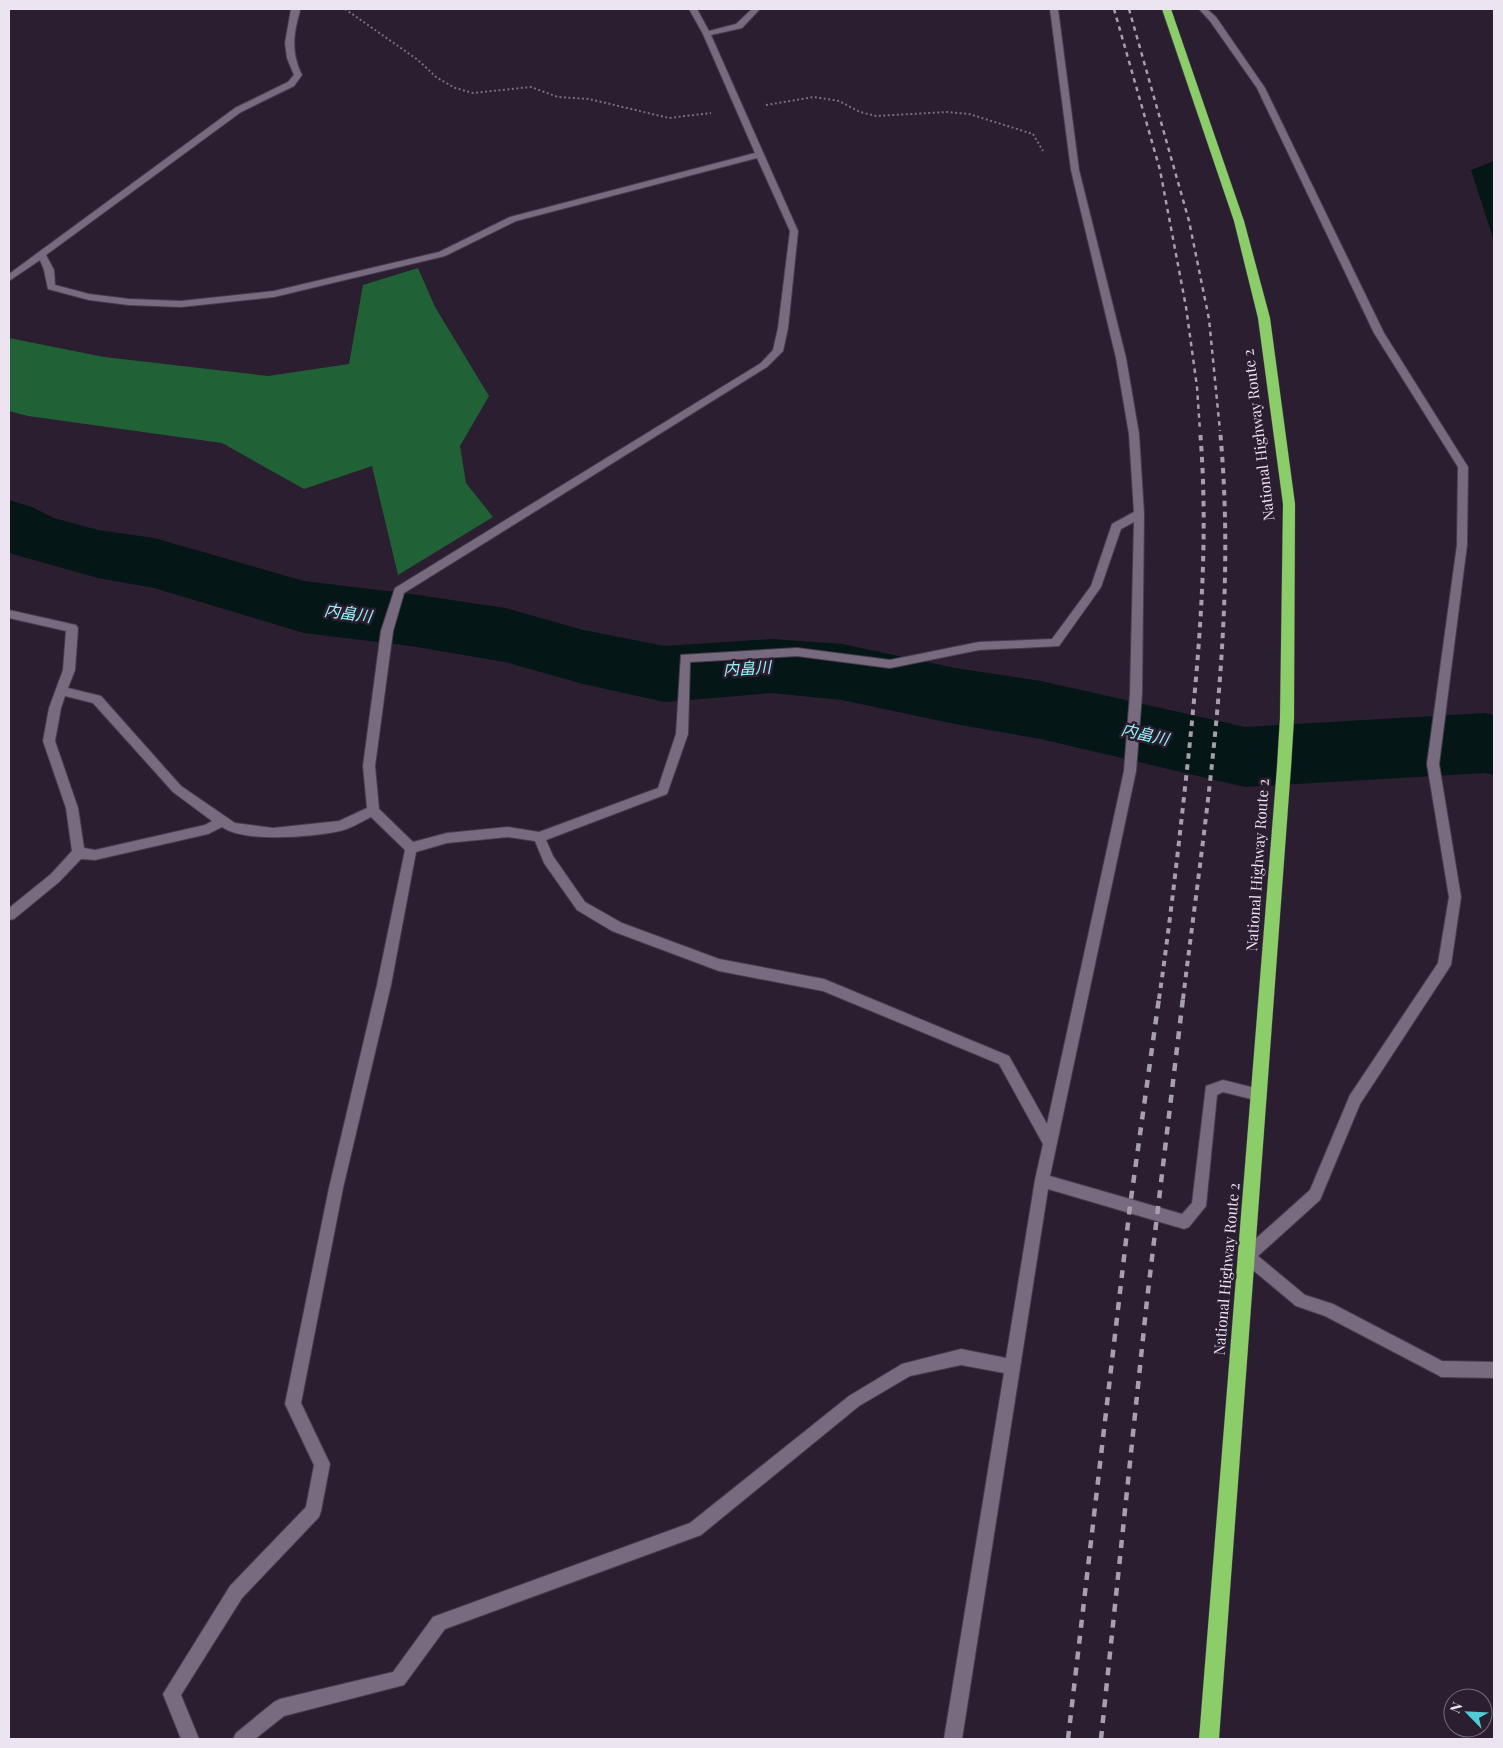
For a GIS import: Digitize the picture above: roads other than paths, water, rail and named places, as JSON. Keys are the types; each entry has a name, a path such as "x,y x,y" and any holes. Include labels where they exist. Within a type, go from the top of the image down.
{"highway":[{"name":"National Highway Route 2","path":"1166,9 1239,221 1264,318 1289,504 1287,718 1284,767 1209,1739"}],"street":[{"path":"9,278 238,110 291,84 298,75 290,60 288,37 296,12 295,9"},
{"path":"411,848 373,811 369,766 386,630 399,590 764,364 778,351 783,328 794,231 707,34 692,9"},
{"path":"707,34 739,26 756,9"},
{"path":"952,1739 1042,1180 1130,771 1136,694 1139,514 1134,434 1121,358 1075,170 1054,9"},
{"path":"1203,9 1213,19 1261,88 1378,333 1463,467 1462,545 1435,733 1433,764 1455,897 1444,965 1355,1100 1314,1196 1247,1256 1301,1301 1328,1309 1440,1369 1494,1370"},
{"path":"42,255 49,270 51,287 89,297 129,302 181,304 274,294 442,254 513,219 761,154"},
{"path":"411,848 447,838 508,832 539,837 663,791 682,734 685,658 797,652 890,664 979,646 1055,643 1096,587 1116,527 1139,514"},
{"path":"9,614 72,628 69,670 55,708 49,741 72,808 78,853 56,878 9,914"},
{"path":"61,691 96,699 177,789 232,828 273,833 340,826 373,811"},
{"path":"78,853 95,855 208,829 223,821"},
{"path":"539,837 548,859 582,906 617,928 719,966 824,985 1004,1060 1049,1141"},
{"path":"190,1739 172,1694 236,1592 313,1511 322,1464 293,1404 336,1188 384,985 411,848"},
{"path":"1042,1180 1184,1222 1199,1206 1211,1091 1223,1086 1259,1095"},
{"path":"242,1739 280,1708 398,1679 439,1623 695,1529 854,1401 907,1369 961,1357 1013,1367"}],"waterway":[{"name":"内畠川","path":"9,524 33,536 98,554 154,563 304,607 411,620 505,635 583,657 665,674 772,666 842,672 955,696 1041,710 1245,757 1485,743 1494,745"}],"railway":[{"path":"1114,9 1160,170 1186,307 1197,387 1200,431"},
{"path":"1129,9 1189,221 1209,319 1220,431"},
{"path":"1159,999 1182,813 1200,631 1204,510 1200,430"},
{"path":"1183,999 1210,786 1222,644 1225,501 1220,430"},
{"path":"1068,1739 1130,1206 1159,998"},
{"path":"1101,1739 1147,1300 1183,998"}]}
